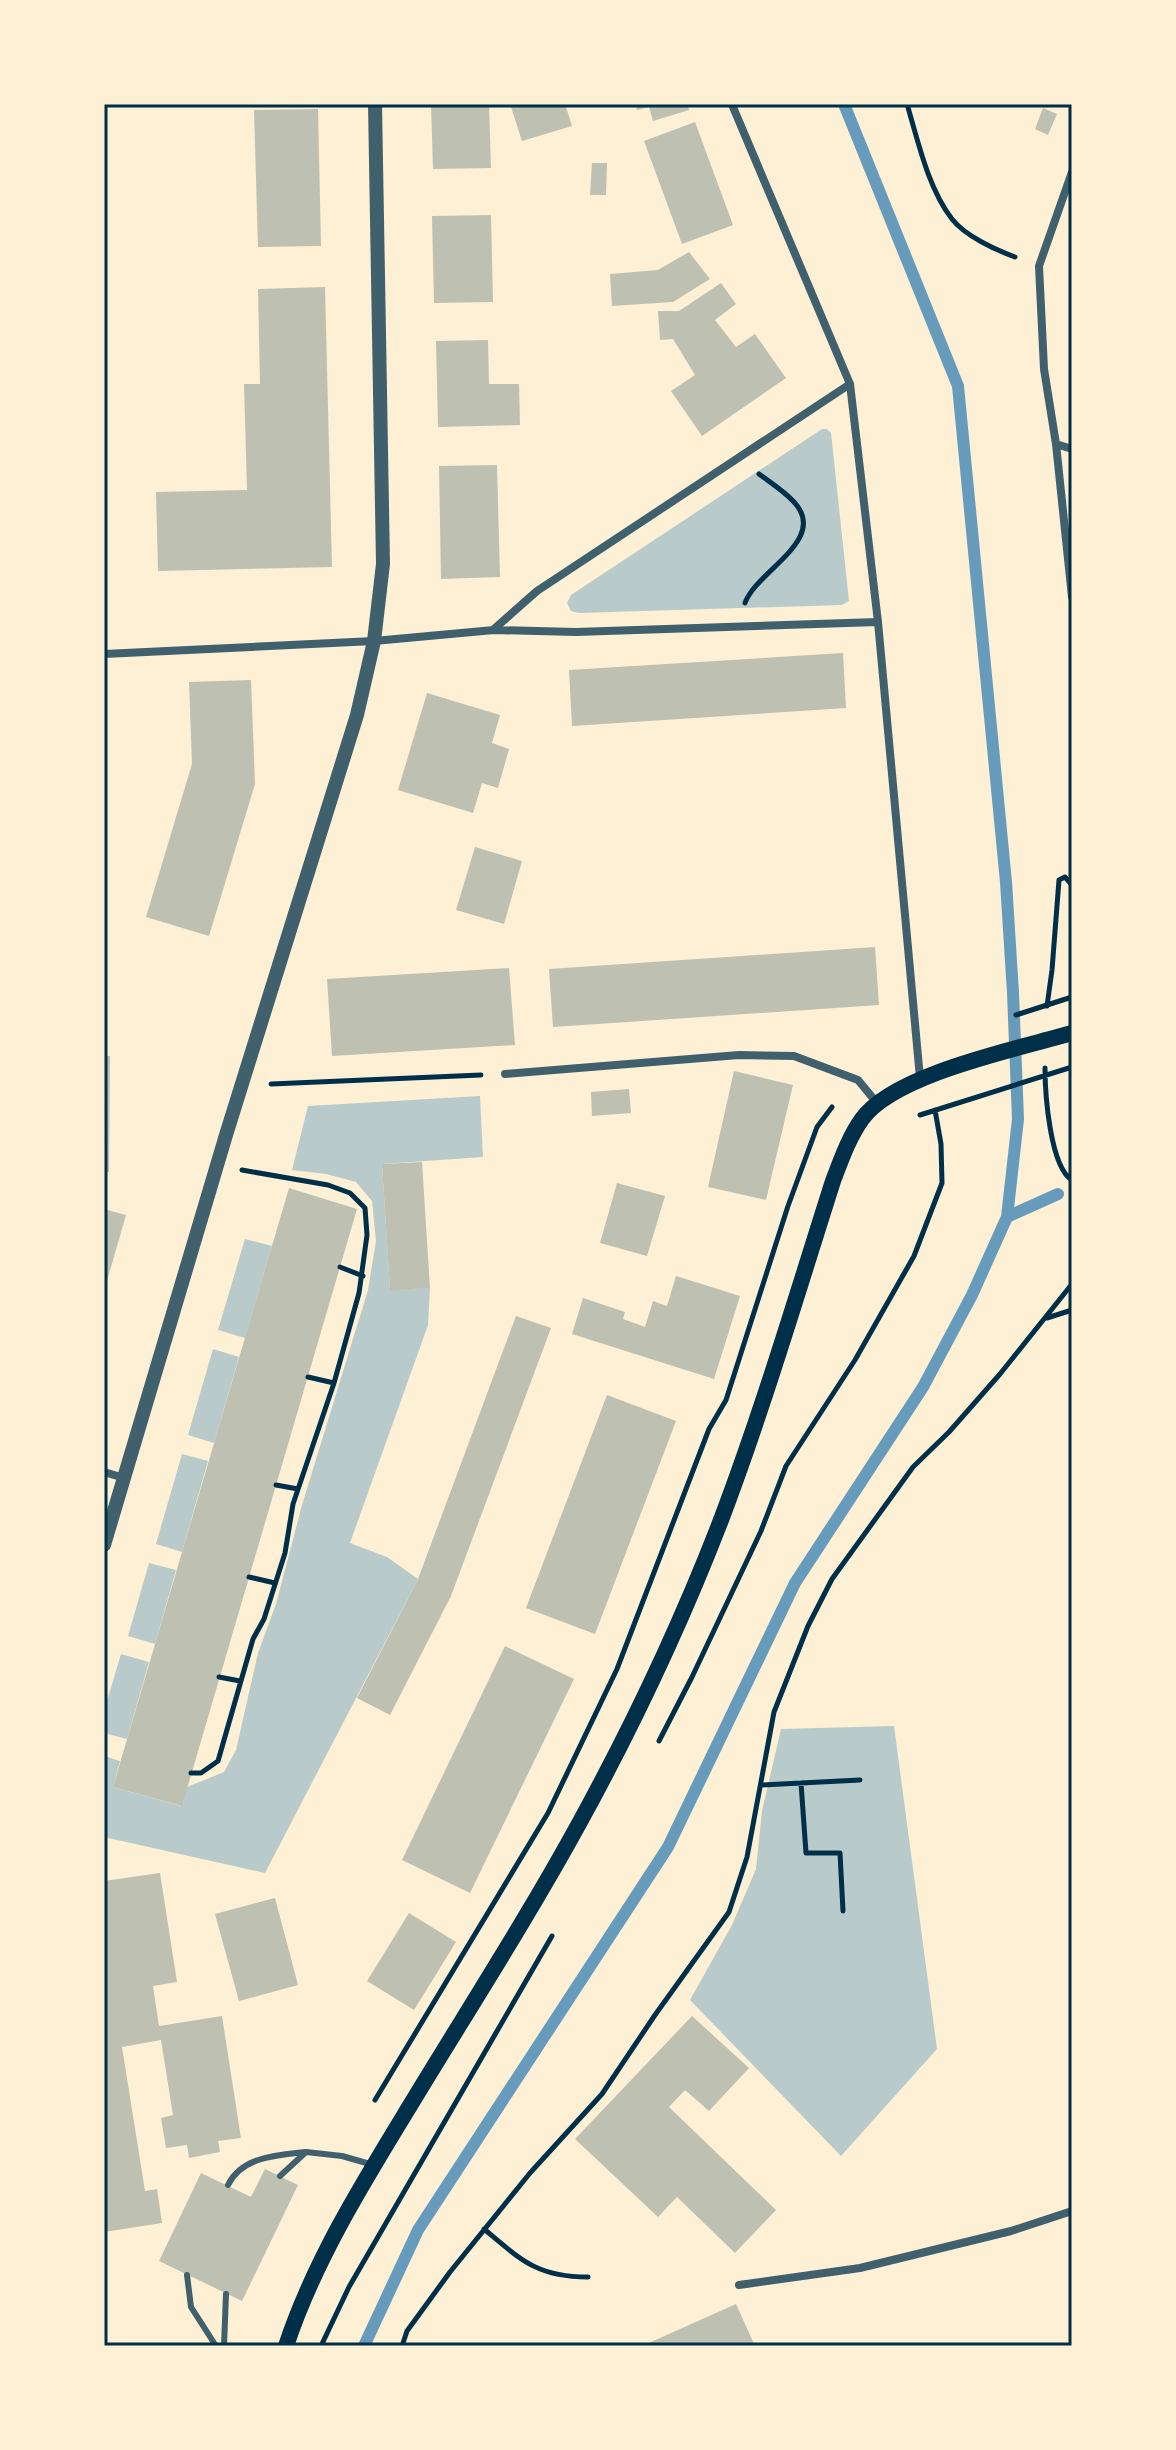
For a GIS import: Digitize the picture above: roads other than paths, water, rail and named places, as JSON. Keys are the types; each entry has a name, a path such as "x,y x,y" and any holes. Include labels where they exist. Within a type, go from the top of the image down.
{"main road":[{"path":"286,2346 318,2270 374,2165 581,1819 636,1710 721,1521 846,1148 862,1119 877,1103 920,1078 1072,1033"}],"street":[{"path":"104,1545 217,1166 357,715 374,641 383,564 375,104"},
{"path":"733,107 850,384 878,622 920,1078"},
{"path":"1072,172 1039,266 1044,369 1056,444 1072,597"},
{"path":"494,630 537,591 850,384"},
{"path":"1056,444 1072,449"},
{"path":"104,654 374,641 494,630 576,632 878,622"},
{"path":"505,1074 739,1055 794,1056 858,1080 877,1103"},
{"path":"104,1472 124,1478"},
{"path":"739,2285 860,2268 1011,2231 1072,2211"}],"lane":[{"path":"228,2185 243,2169 261,2158 306,2152 342,2156 374,2165"},
{"path":"280,2176 306,2152"},
{"path":"187,2275 191,2307 216,2346"},
{"path":"224,2346 226,2294"}],"waterway":[{"path":"364,2346 418,2230 668,1847 795,1583 923,1387 972,1295 1007,1217 1018,1119 1013,993 1006,882 958,386 844,104"},
{"path":"1007,1217 1058,1194"}]}
